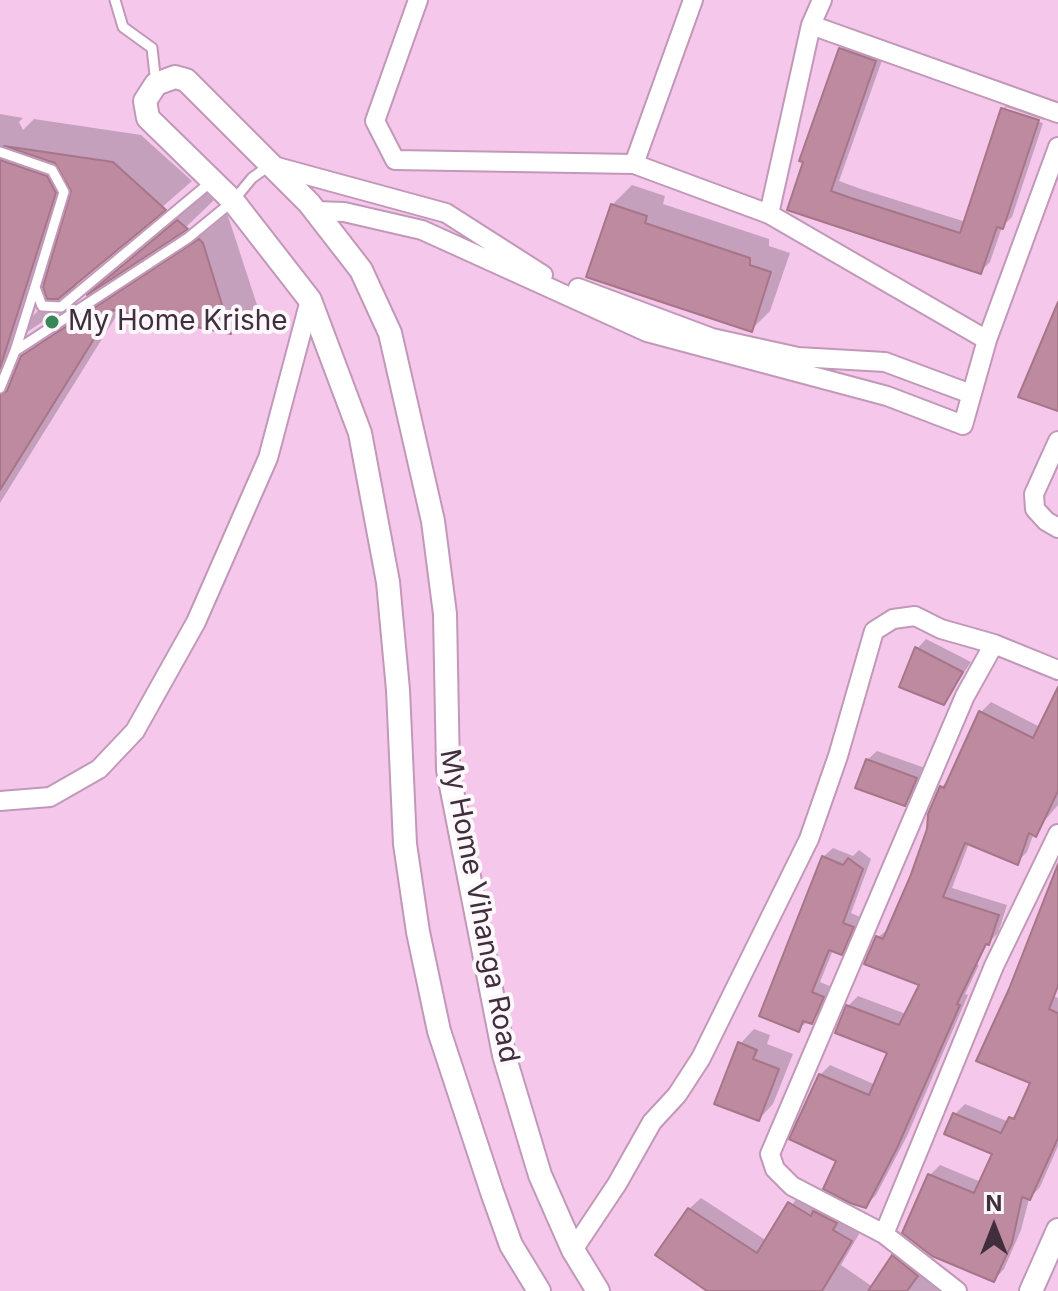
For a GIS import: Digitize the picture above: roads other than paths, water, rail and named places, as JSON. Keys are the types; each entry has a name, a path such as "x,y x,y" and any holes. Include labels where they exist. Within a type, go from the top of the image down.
{"street":[{"path":"418,0 375,121 395,160 634,164 769,214 987,340"},
{"path":"634,164 693,0"},
{"path":"769,214 811,25 822,0"},
{"path":"811,25 1058,113"},
{"name":"My Home Vihanga Road","path":"156,84 175,77 186,80 315,211 361,270 390,333 433,521 445,614 448,770 501,1040 540,1175 573,1250 598,1291"},
{"path":"156,84 145,101 148,118 233,201 310,300 360,433 385,569 398,690 405,844 418,932 439,1031 511,1245 539,1291"},
{"path":"315,211 362,215 422,230 647,332 887,396 963,425 987,340 1058,147"},
{"path":"270,165 446,213 543,275 712,338 798,357 885,362 971,394"},
{"path":"0,801 50,797 99,769 135,731 196,622 268,458 310,300"},
{"path":"1058,441 1034,494 1035,509 1058,528"},
{"path":"573,1250 617,1184 652,1122 677,1095 701,1058 802,853 838,756 874,631 893,619 915,616 941,629 994,644 1058,670"},
{"path":"957,1291 884,1234 792,1186 775,1169 770,1154 965,696 994,644"},
{"path":"884,1234 994,966 1058,834"},
{"path":"1031,1291 1058,1230"}],"lane":[{"path":"115,0 115,11 123,27 152,48 156,84"},
{"path":"0,152 52,170 64,192 15,351 0,388"},
{"path":"15,351 188,238 270,165"},
{"path":"35,287 42,306 61,307 212,181"}],"place":[{"name":"My Home Krishe","path":"52,322"}]}
